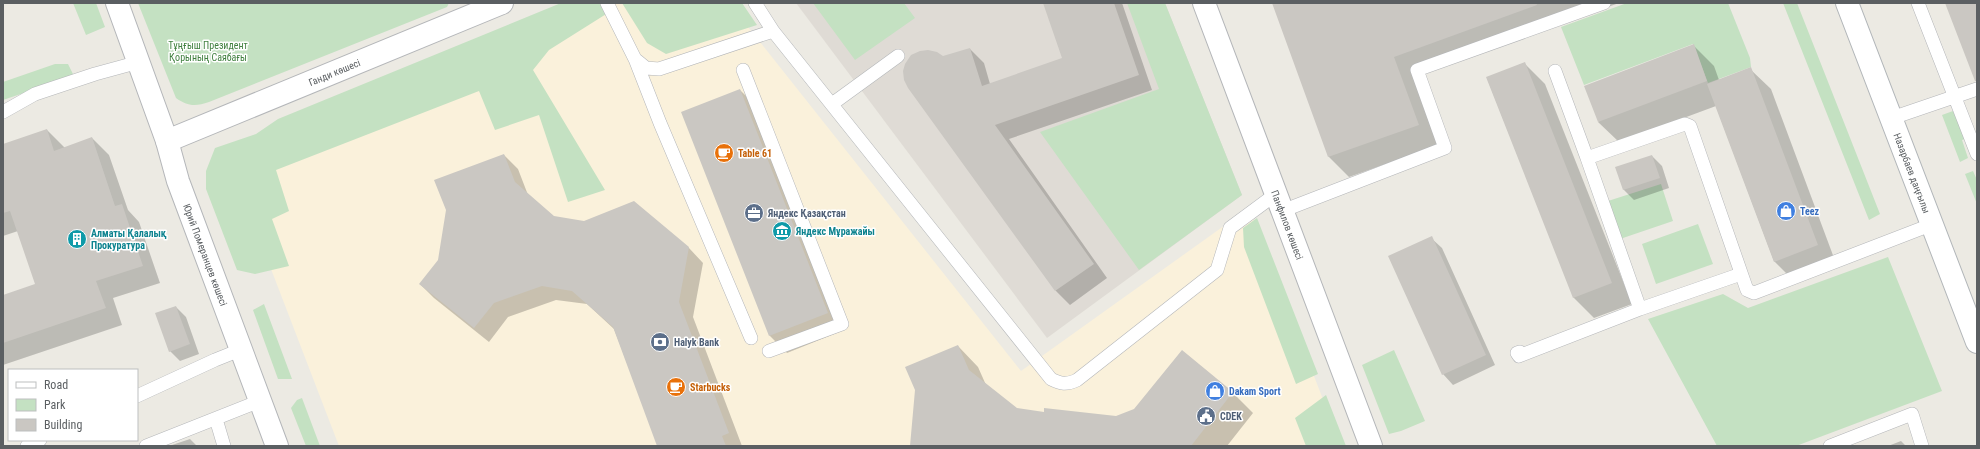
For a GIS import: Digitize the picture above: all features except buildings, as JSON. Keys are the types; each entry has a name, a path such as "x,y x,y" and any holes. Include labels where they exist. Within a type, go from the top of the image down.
{"street":[{"name":"Юрий Померанцев көшесі","path":"117,3 167,141 178,181 277,446"},
{"name":"Ганди көшесі","path":"167,141 502,3"},
{"name":"Панфилов көшесі","path":"1204,3 1371,446"},
{"name":"Назарбаев даңғылы","path":"1847,3 1977,342"}],"lane":[{"path":"607,3 635,59 660,123 751,338"},
{"path":"755,3 773,31 1051,379 1060,384 1068,384 1077,380 1217,270 1230,228 1279,202 1445,148 1417,70 1604,3"},
{"path":"1918,3 1953,96 1977,154"},
{"path":"635,59 646,68 659,69 773,31"},
{"path":"832,104 898,56"},
{"path":"3,112 35,94 95,74 139,62"},
{"path":"743,70 842,324 769,351"},
{"path":"1555,71 1640,309"},
{"path":"1892,118 1977,89"},
{"path":"1587,158 1685,124 1690,126 1746,290 1754,293 1933,224"},
{"path":"1520,352 1517,353 1519,356 1640,309 1741,274"},
{"path":"138,396 214,360 240,350"},
{"path":"146,446 260,401"},
{"path":"1830,446 1912,414 1922,446"},
{"path":"216,419 224,446"},
{"path":"27,446 38,441"}],"shaded area":[{"path":"599,3 729,3 1021,371 1249,208 1341,446 339,446 228,157"},
{"path":"796,3 1165,3 1242,195 1047,338"}],"green space":[{"path":"73,3 96,3 105,27 86,35"},
{"name":"Тұңғыш Президент Қорының Саябағы","path":"138,3 449,3 447,7 209,102 199,105 191,105 176,98"},
{"path":"561,3 607,3 611,11 549,50 533,70 605,190 568,202 539,115 495,130 479,91 276,170 289,211 272,219 289,266 255,274 237,270 206,189 206,171 215,148 256,134 278,119"},
{"path":"622,3 742,3 757,25 666,54 647,43"},
{"path":"813,3 904,3 915,18 855,60"},
{"path":"1127,3 1165,3 1242,195 1139,270 1040,132 1159,89"},
{"path":"1627,3 1728,3 1750,58 1751,67 1708,83 1693,44 1584,85 1561,27"},
{"path":"1783,3 1797,3 1880,214 1869,220"},
{"path":"55,64 68,64 74,76 3,100 3,82"},
{"path":"1953,111 1965,139 1962,140 1968,158 1960,162 1942,115"},
{"path":"1973,171 1977,180 1977,204 1965,174"},
{"path":"1661,184 1673,221 1620,239 1608,201"},
{"path":"1257,218 1318,374 1296,384 1244,247 1243,228"},
{"path":"1698,224 1713,264 1656,284 1642,244"},
{"path":"1888,257 1942,391 1796,446 1717,446 1648,319 1723,294 1748,308"},
{"path":"264,304 292,379 278,379 253,310"},
{"path":"1394,350 1425,421 1401,431 1389,434 1362,365"},
{"path":"1326,395 1346,446 1306,446 1295,418"},
{"path":"302,398 320,446 306,446 291,408 297,400"}],"place":[{"name":"Table 61","path":"724,153"},
{"name":"Teez","path":"1786,211"},
{"name":"Яндекс Қазақстан","path":"754,213"},
{"name":"Яндекс Мұражайы","path":"782,231"},
{"name":"Алматы Қалалық Прокуратура","path":"77,239"},
{"name":"Halyk Bank","path":"660,342"},
{"name":"Starbucks","path":"676,387"},
{"name":"Dakam Sport","path":"1215,391"},
{"name":"CDEK","path":"1206,416"}]}
